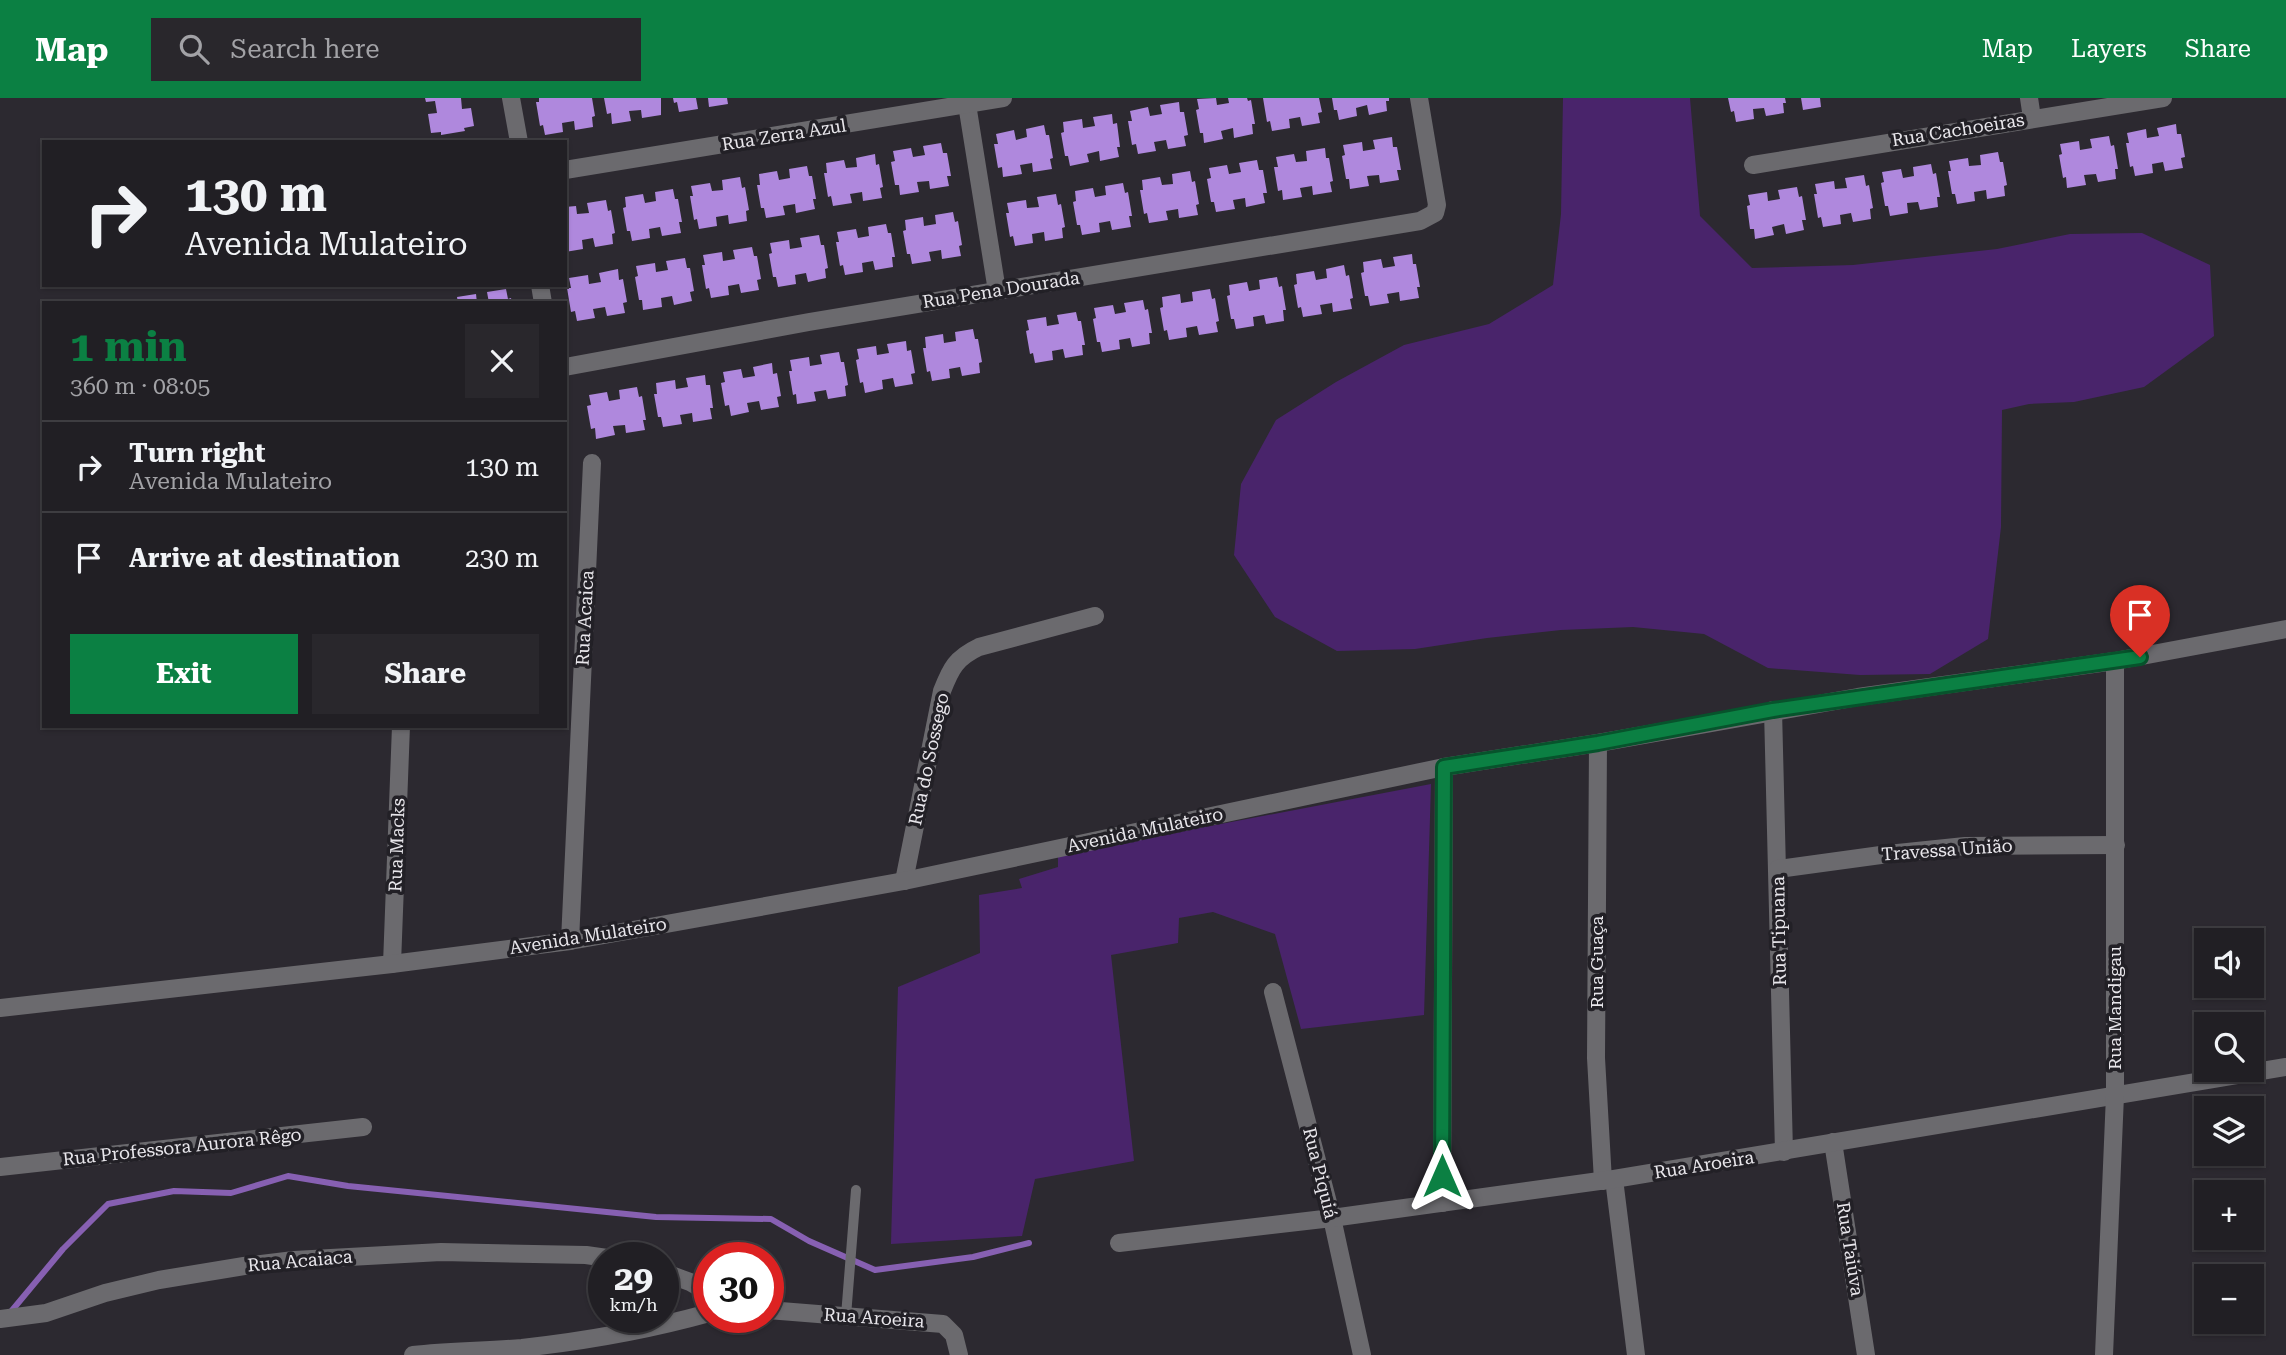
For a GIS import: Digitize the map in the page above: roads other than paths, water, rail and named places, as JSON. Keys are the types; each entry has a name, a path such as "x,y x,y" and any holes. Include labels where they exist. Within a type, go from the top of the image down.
{"street":[{"path":"511,98 519,140"},
{"name":"Rua Zerra Azul","path":"567,170 966,101 1003,98"},
{"name":"Rua Pena Dourada","path":"567,367 809,322 1420,221 1435,213 1436,198 1419,98"},
{"path":"2029,98 2032,118"},
{"name":"Rua Cachoeiras","path":"1753,165 2163,98"},
{"path":"966,101 997,291"},
{"name":"Rua Acaica","path":"570,941 592,463"},
{"name":"Rua do Sossego","path":"904,881 942,691 949,672 962,655 979,647 1096,616"},
{"name":"Avenida Mulateiro","path":"0,1009 570,941 904,881 1444,767 1598,743 1773,710 2115,661 2286,629"},
{"name":"Rua Mandigau","path":"2104,1355 2115,1094 2115,661"},
{"name":"Rua Tipuana","path":"1773,710 1784,1152"},
{"name":"Rua Macks","path":"392,964 401,728"},
{"name":"Rua Guaça","path":"1598,743 1596,1058 1608,1180 1636,1355"},
{"path":"1442,1203 1444,767"},
{"name":"Travessa União","path":"1778,869 1888,853 1965,846 2116,845"},
{"name":"Rua Piquiá","path":"1273,992 1332,1218 1362,1355"},
{"name":"Rua Aroeira","path":"1119,1243 1332,1218 1608,1180 2286,1067"},
{"name":"Rua Professora Aurora Rêgo","path":"0,1167 363,1127"},
{"name":"Rua Taiúva","path":"1833,1142 1866,1355"},
{"name":"Rua Acaiaca","path":"0,1319 46,1313 105,1293 159,1280 269,1263 442,1252 588,1255"},
{"name":"Rua Aroeira","path":"784,1311 943,1324 954,1335 959,1355"},
{"path":"413,1355 522,1348 640,1330 693,1317"}],"lane":[{"path":"846,1316 856,1190"}],"waterway":[{"path":"9,1314 63,1249 108,1204 174,1191 231,1193 288,1176 348,1186 656,1217 771,1219 809,1241 875,1270 973,1257 1029,1243"}]}
